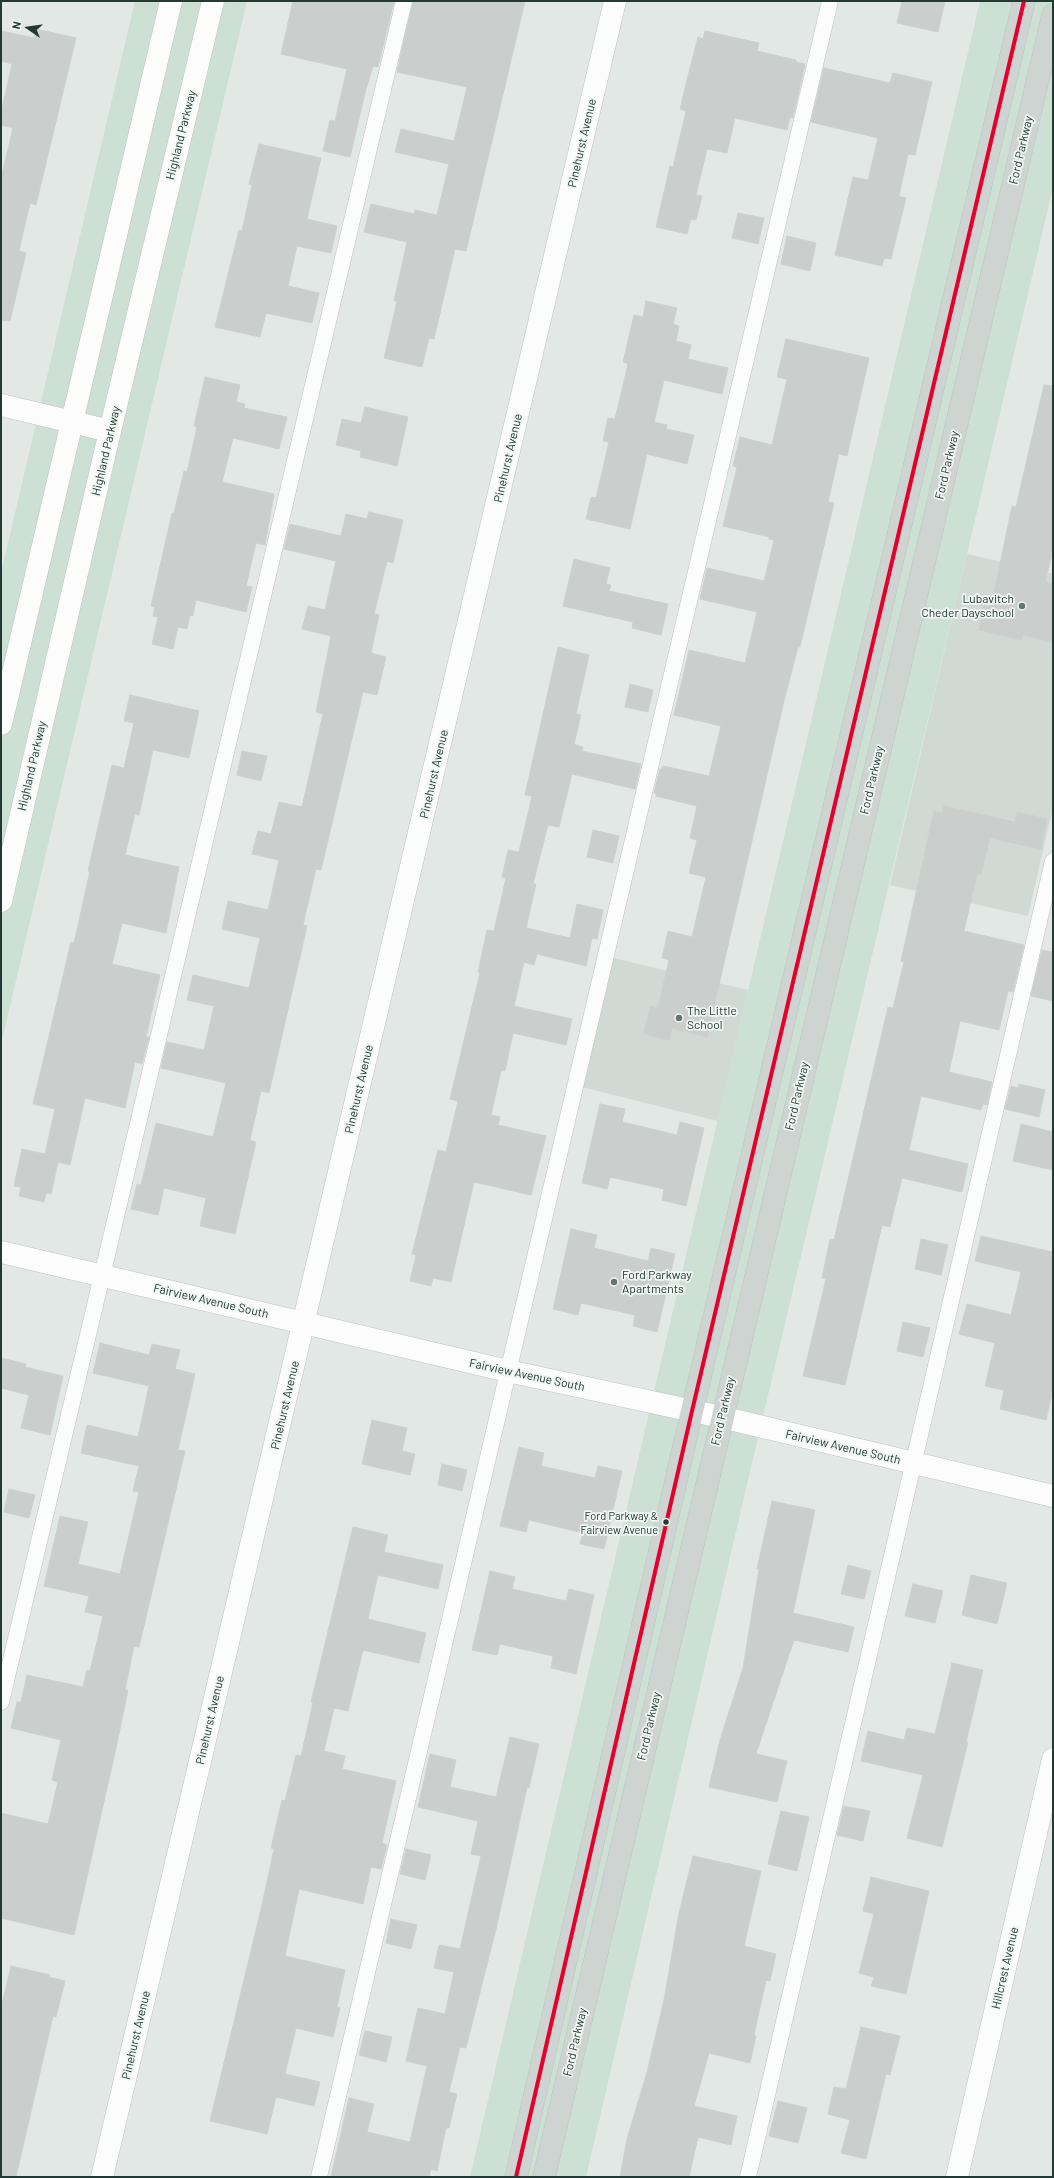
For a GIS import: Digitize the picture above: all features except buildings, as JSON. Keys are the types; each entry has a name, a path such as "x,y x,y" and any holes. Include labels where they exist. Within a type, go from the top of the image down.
{"main road":[{"path":"516,2177 692,1411 1024,1"},
{"name":"Ford Parkway","path":"544,2177 721,1417 1053,15"}],"street":[{"path":"1,724 171,1"},
{"name":"Highland Parkway","path":"1,901 110,431 213,1"},
{"name":"Pinehurst Avenue","path":"102,2177 305,1322 615,1"},
{"path":"1,405 110,431"},
{"name":"Fairview Avenue South","path":"1,1252 305,1322 508,1371 721,1417 1053,1496"},
{"name":"Hillcrest Avenue","path":"957,2177 1053,1760"}],"lane":[{"path":"1,1702 404,1"},
{"path":"319,2177 830,1"},
{"path":"748,2177 912,1463 1053,861"}],"shaded area":[{"path":"967,554 1053,574 1053,807 1028,916 890,885"},
{"path":"605,956 748,990 718,1121 574,1085"}],"green space":[{"path":"135,1 247,1 1,1044 1,573"},
{"path":"980,1 1053,1 1053,187 967,554 748,1480 586,2177 470,2177"}],"transit line":[{"path":"516,2177 692,1411 1024,1"}],"place":[{"name":"Lubavitch Cheder Dayschool","path":"1022,606"},
{"name":"The Little School","path":"679,1018"},
{"name":"Ford Parkway Apartments","path":"614,1282"},
{"name":"Ford Parkway & Fairview Avenue","path":"666,1522"}]}
